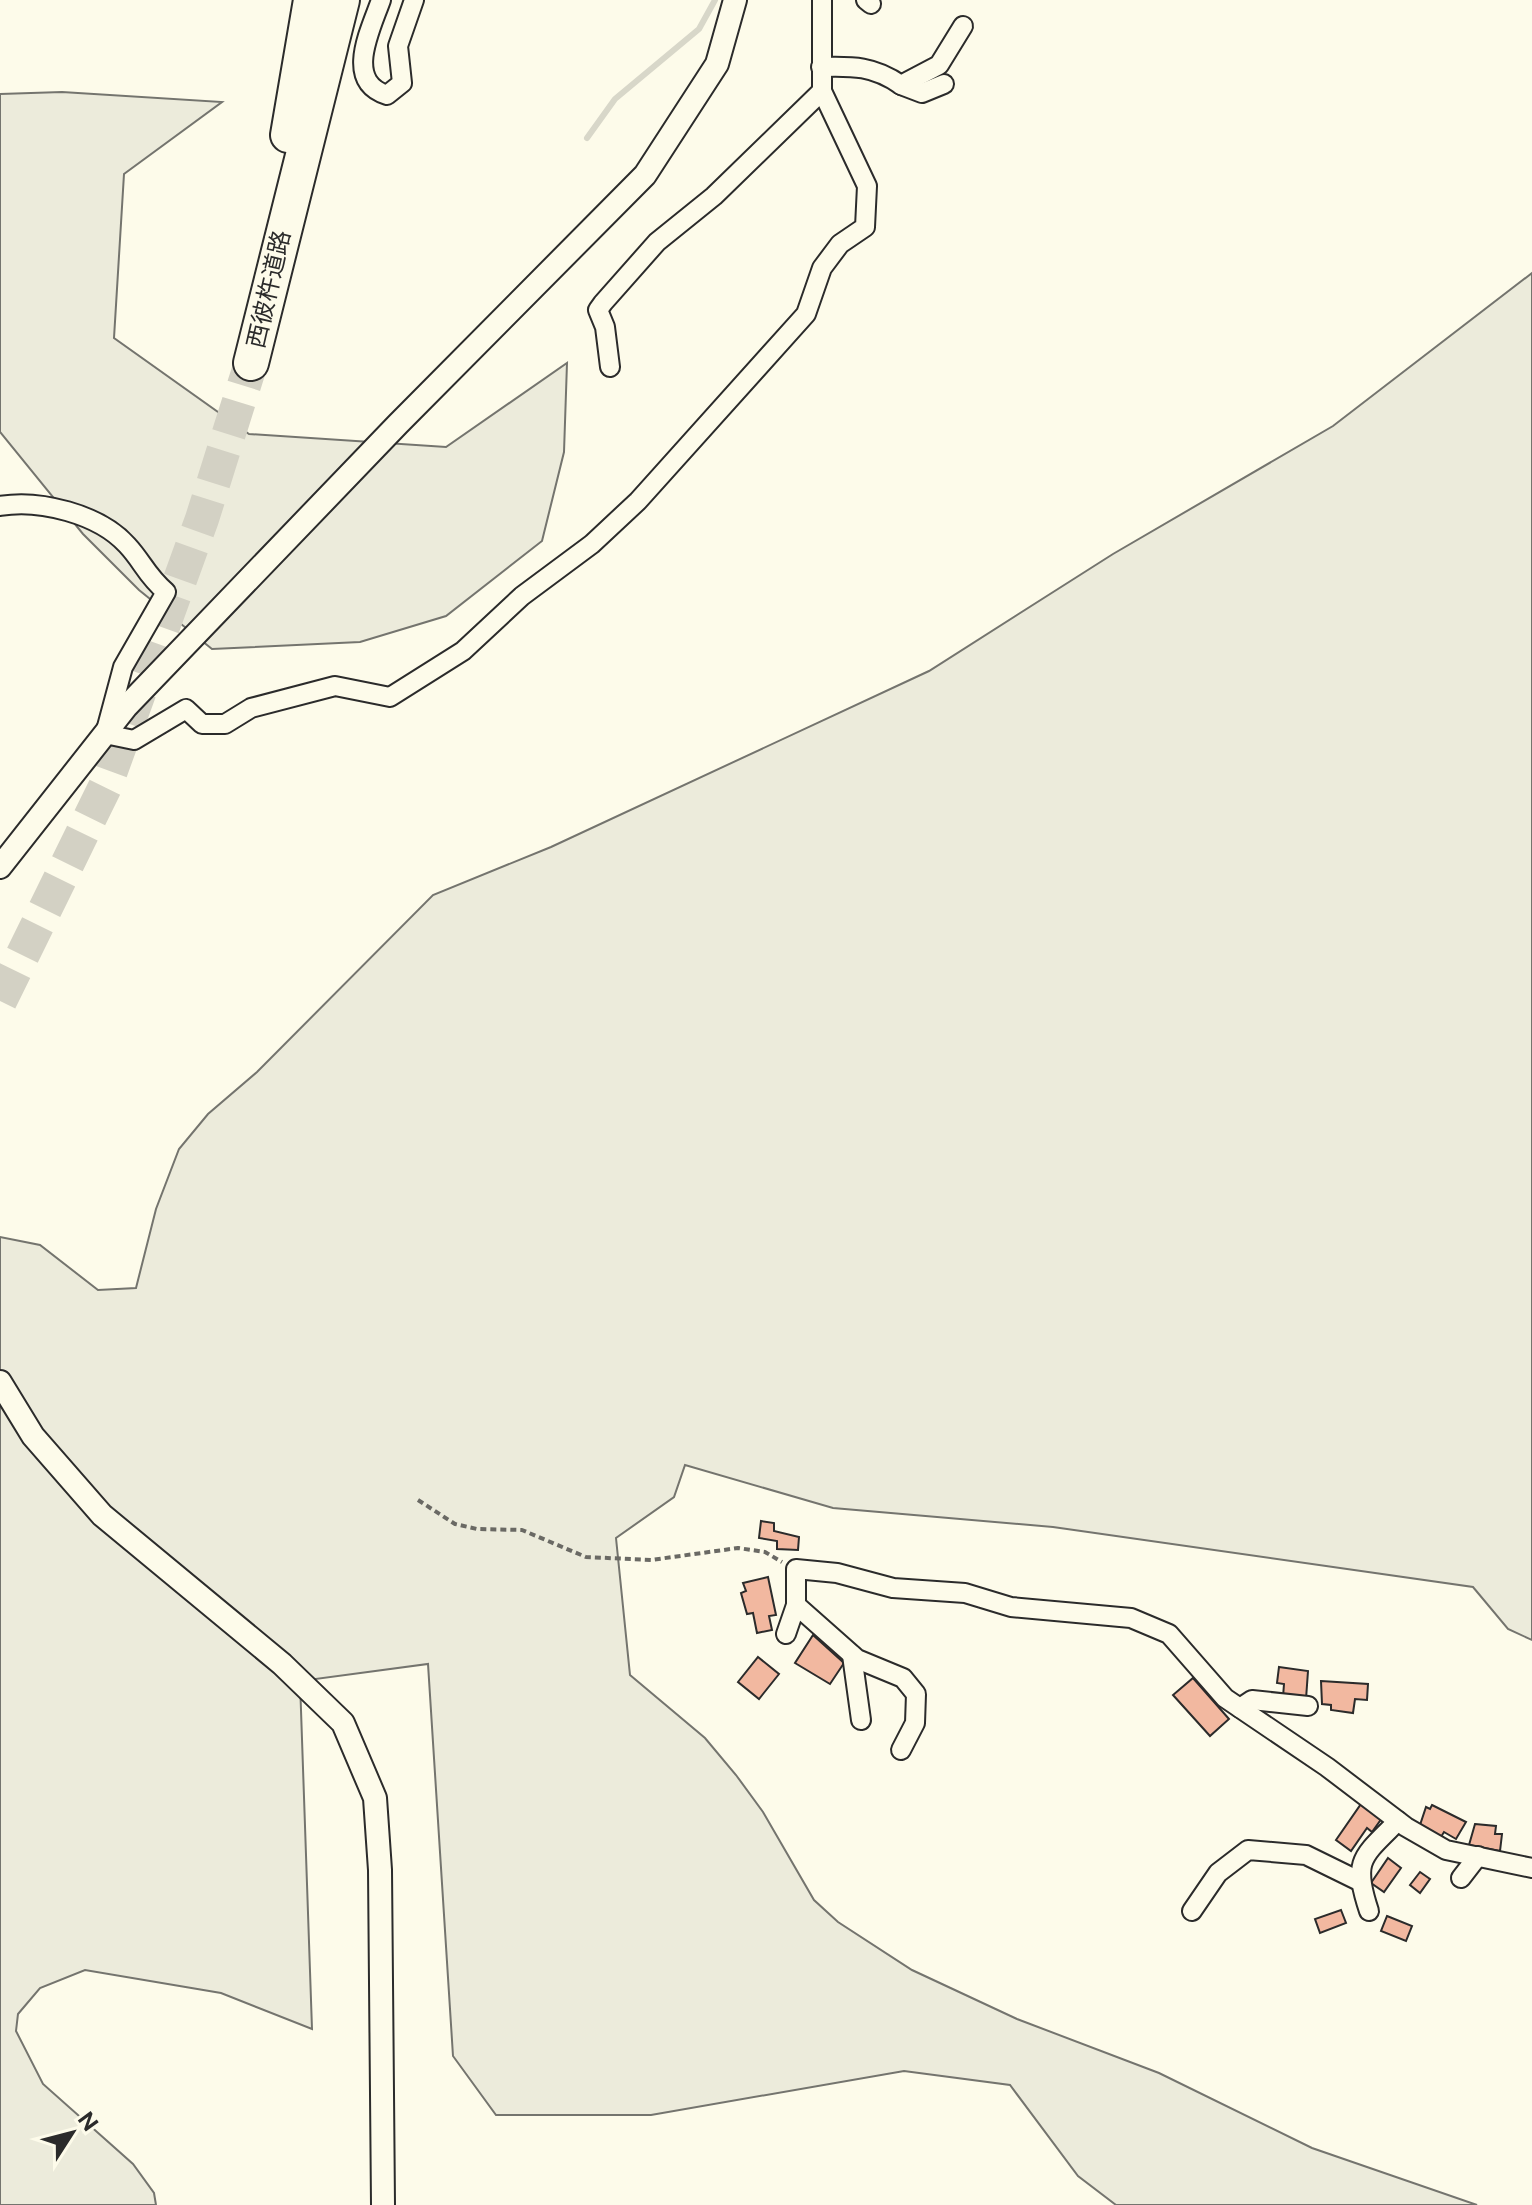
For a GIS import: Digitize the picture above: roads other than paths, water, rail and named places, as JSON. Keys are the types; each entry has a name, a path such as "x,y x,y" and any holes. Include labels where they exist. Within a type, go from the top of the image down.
{"highway":[{"path":"286,216 289,124 311,0"},
{"path":"286,216 342,0"},
{"name":"西彼杵道路","path":"251,363 286,216"}],"street":[{"path":"381,0 363,58 362,76 373,91 387,95 402,83 398,46 414,0"},
{"path":"0,867 126,707 398,424 645,175 717,64 735,0"},
{"path":"105,734 134,740 186,709 202,724 225,724 251,708 335,686 390,697 463,651 522,596 592,544 638,501 760,369 806,314 822,268 840,244 865,227 867,186 822,91 822,0"},
{"path":"901,85 939,65 963,26"},
{"path":"821,67 860,65 881,71 901,85 922,93 944,84"},
{"path":"610,367 605,327 598,310 603,303 657,242 714,196 822,91"},
{"path":"0,506 36,503 78,514 126,543 147,576 166,592 123,667 105,734"},
{"path":"0,1382 33,1436 102,1515 282,1664 343,1723 375,1798 380,1870 383,2205"},
{"path":"786,1634 796,1605 796,1569 837,1573 893,1588 965,1593 1011,1607 1131,1618 1169,1634 1225,1698 1398,1821 1446,1850 1532,1868"},
{"path":"796,1605 852,1655 903,1678 916,1694 915,1723 901,1750"},
{"path":"852,1655 861,1720"},
{"path":"1240,1708 1252,1700 1308,1706"},
{"path":"1369,1911 1359,1881 1362,1860 1398,1821"},
{"path":"1192,1911 1218,1873 1248,1850 1306,1855 1359,1881"},
{"path":"1461,1878 1478,1856"}],"waterway":[{"path":"587,138 615,99 699,29 715,0"}],"tunnel":[{"path":"0,1001 105,787 202,519 251,363"}]}
